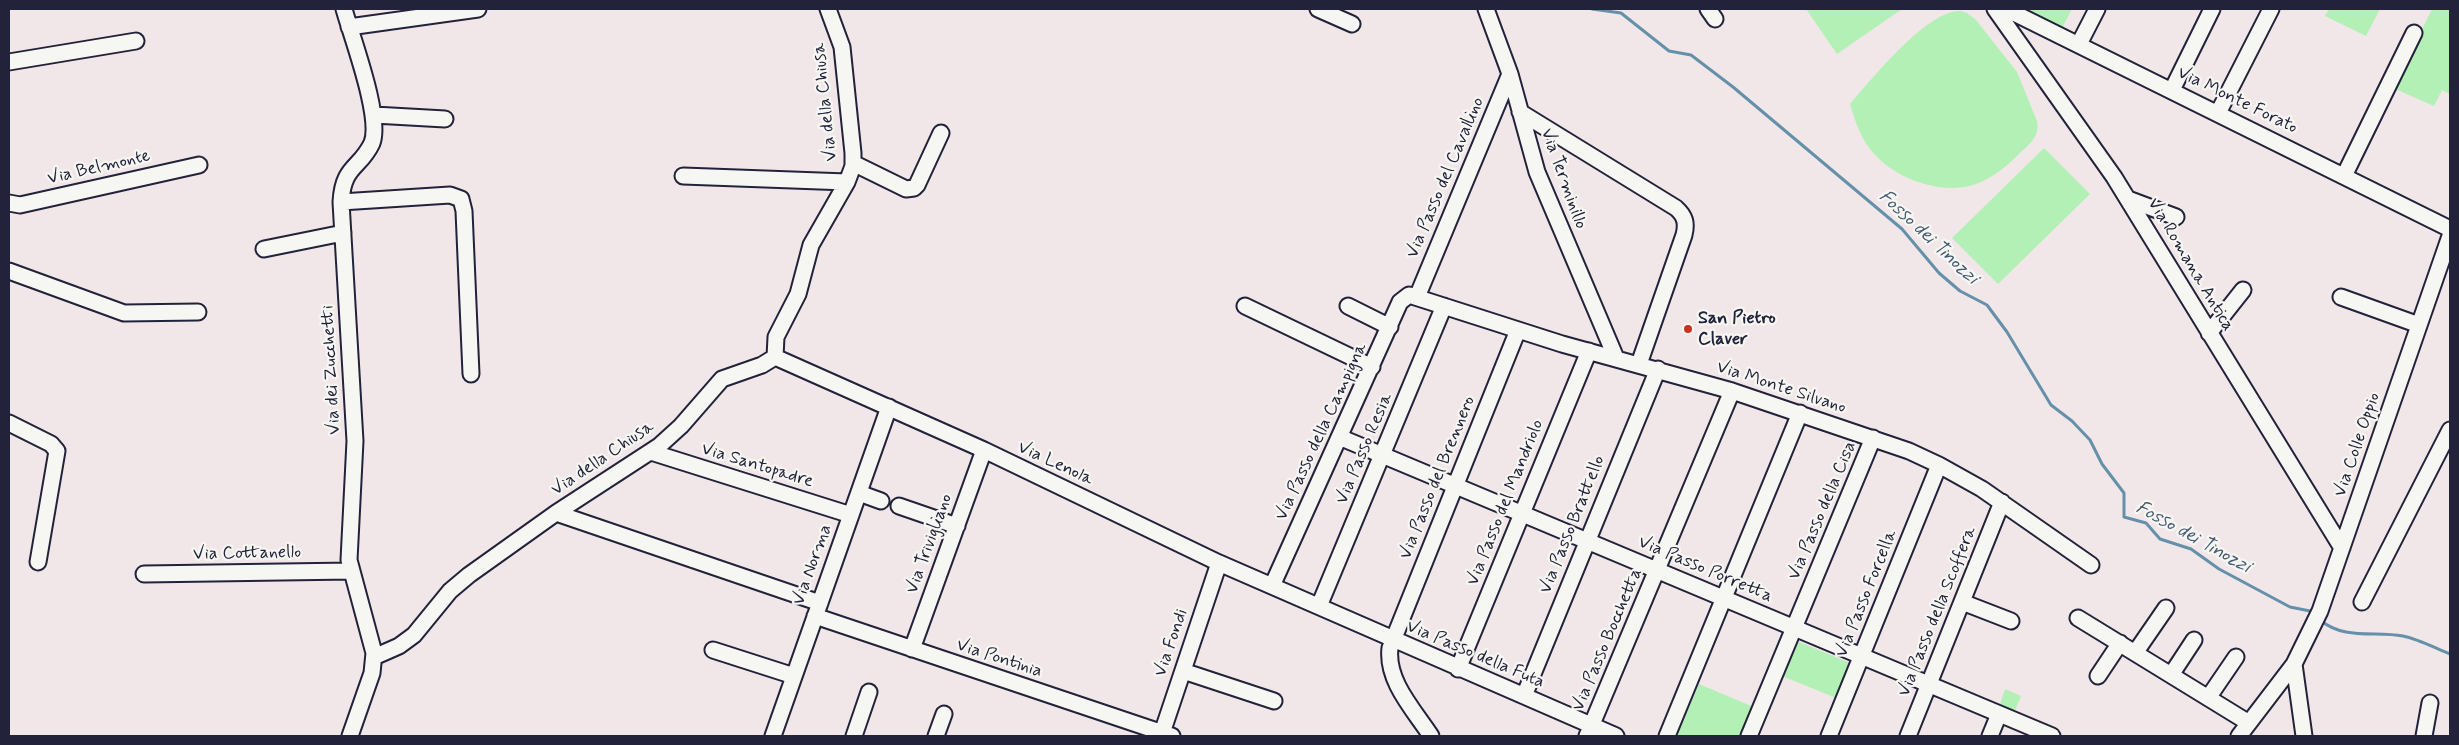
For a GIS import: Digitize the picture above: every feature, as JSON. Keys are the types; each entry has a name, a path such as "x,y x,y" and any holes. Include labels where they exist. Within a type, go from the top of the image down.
{"street":[{"name":"Via dei Zucchetti","path":"344,9 374,115 372,141 346,177 341,202 355,441 349,543 351,571 372,641 374,657 372,673 350,736"},
{"path":"349,27 478,9"},
{"name":"Via della Chiusa","path":"374,657 410,638 427,621 457,584 556,513 651,452 673,434 722,379 765,364 775,357 776,337 800,288 814,236 847,182 853,163 843,56 838,33 828,9"},
{"path":"1318,9 1352,24"},
{"name":"Via Terminillo","path":"1486,9 1510,74 1540,178 1616,358"},
{"name":"Via Romana Antica","path":"1995,9 2102,157 2342,548"},
{"name":"Via Monte Forato","path":"2006,9 2450,229"},
{"path":"2079,44 2097,9"},
{"path":"2172,90 2212,9"},
{"path":"2218,113 2271,9"},
{"path":"2344,176 2414,33"},
{"path":"9,62 136,41"},
{"name":"Via Passo del Cavallino","path":"1411,296 1510,74"},
{"path":"1520,112 1676,208 1684,218 1686,224 1684,235 1639,364"},
{"path":"374,115 445,118"},
{"path":"853,163 906,189 914,188 941,133"},
{"name":"Via Belmonte","path":"9,203 20,205 199,165"},
{"path":"683,176 847,182"},
{"path":"341,202 450,195 461,199 464,211 471,374"},
{"path":"2128,199 2176,217"},
{"path":"264,249 343,232"},
{"name":"Via Colle Oppio","path":"2239,736 2294,664 2313,628 2450,236"},
{"path":"9,271 124,313 198,312"},
{"path":"2209,333 2243,290"},
{"name":"Via Monte Silvano","path":"1411,296 1589,352 1658,369 1732,391 1873,438 1939,465 2002,502 2090,565"},
{"name":"Via Passo della Campigna","path":"1272,586 1400,302 1411,296"},
{"path":"2341,297 2419,325"},
{"path":"1245,306 1372,367"},
{"path":"1348,306 1390,327"},
{"name":"Via Passo Resia","path":"1319,606 1444,306"},
{"name":"Via Passo del Brennero","path":"1431,736 1394,678 1389,661 1392,640 1518,330"},
{"name":"Via Passo del Mandriolo","path":"1458,669 1589,352"},
{"name":"Via Lenola","path":"775,357 984,450 1219,562 1319,606"},
{"name":"Via Passo Brattello","path":"1524,696 1658,369"},
{"name":"Via Passo Bocchetta","path":"1589,731 1658,571 1732,391"},
{"name":"Via Norma","path":"772,736 889,407"},
{"path":"1667,736 1800,413"},
{"path":"9,423 45,440 53,445 57,451 38,562"},
{"path":"2362,602 2450,430"},
{"name":"Via Passo della Cisa","path":"1749,736 1873,438"},
{"name":"Via Passo Porretta","path":"1344,439 2052,736"},
{"name":"Via Trivigliano","path":"912,649 984,450"},
{"name":"Via Santopadre","path":"651,452 851,515"},
{"name":"Via Passo Forcella","path":"1830,736 1939,465"},
{"path":"859,493 881,501"},
{"name":"Via Passo della Scoffera","path":"1908,736 2002,502"},
{"path":"899,506 956,526"},
{"name":"Via Pontinia","path":"556,513 817,609 912,649 1165,735"},
{"name":"Via Fondi","path":"1165,735 1183,672 1219,562"},
{"name":"Via Cottanello","path":"144,574 351,571"},
{"path":"1962,602 2011,621"},
{"name":"Via Passo della Futa","path":"1319,606 1458,669 1524,696 1589,731 1616,736"},
{"path":"2135,653 2166,608"},
{"path":"2078,618 2249,723"},
{"path":"2171,675 2194,640"},
{"path":"2098,676 2120,643"},
{"path":"713,650 794,676"},
{"path":"2208,698 2236,657"},
{"path":"2294,664 2304,736"},
{"path":"1183,672 1274,701"},
{"path":"854,736 869,692"},
{"path":"2424,736 2430,703"},
{"path":"936,736 944,714"},
{"path":"1990,736 1999,714"}],"green space":[{"path":"1806,9 1902,9 1837,54"},
{"path":"2026,9 2072,9 2062,28"},
{"path":"2329,9 2380,9 2366,36 2325,16"},
{"path":"2432,9 2450,9 2450,94 2442,90 2434,106 2393,88"},
{"path":"1960,11 1967,13 1976,20 2017,72 2038,126 2036,135 2031,143 1999,172 1973,185 1960,188 1946,188 1931,186 1903,176 1879,159 1863,139 1850,104 1900,48 1916,34 1947,14"},
{"path":"2044,148 2090,194 1998,284 1952,238"},
{"path":"1797,641 1855,665 1841,700 1782,676"},
{"path":"1699,684 1756,708 1744,736 1677,736"},
{"path":"2005,689 2021,696 2014,713 1999,707"}],"waterway":[{"name":"Fosso dei Tinozzi","path":"1592,9 1621,13 1669,51 1691,55 1733,87 1902,229 1939,273 1960,291 1987,305 2007,332 2051,405 2072,421 2090,440 2102,464 2124,493 2124,517 2146,523 2160,539 2191,549 2219,569 2290,607 2310,611 2314,614"},
{"name":"Fosso dei Tinozzi","path":"2320,620 2329,626 2349,633 2409,637 2450,654"}],"place":[{"name":"San Pietro Claver","path":"1688,329"}]}
